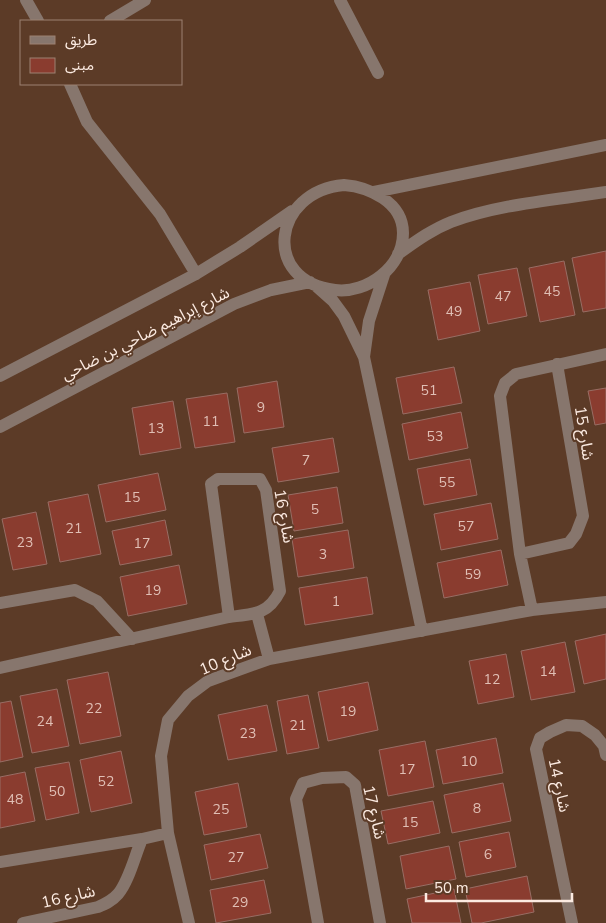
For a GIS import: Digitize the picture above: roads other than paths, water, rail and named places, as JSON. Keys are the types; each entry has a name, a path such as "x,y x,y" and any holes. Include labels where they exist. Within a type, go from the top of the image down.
{"street":[{"path":"26,0 37,20"},
{"path":"112,20 145,0"},
{"path":"340,0 378,73"},
{"path":"70,85 87,122 160,214 196,274"},
{"path":"374,192 606,144"},
{"path":"398,254 403,233 399,218 391,205 374,192 354,186 333,186 314,193 298,206 287,224 283,245 290,265 333,301 344,316 364,357 422,631"},
{"path":"364,357 369,321 385,272 398,254 426,234 451,222 496,210 606,192"},
{"name":"شارع إبراهيم ضاحي بن ضاحي","path":"0,376 196,274 276,223 298,206"},
{"path":"313,283 336,290 353,289 368,284 385,272"},
{"name":"شارع إبراهيم ضاحي بن ضاحي","path":"0,427 234,304 271,290 313,283"},
{"path":"532,610 520,554 500,396 505,383 516,374 606,354"},
{"name":"شارع 15","path":"520,554 569,543 576,534 582,516 557,364"},
{"name":"شارع 16","path":"229,617 212,484 218,479 260,479 266,490 280,591 274,601 258,614"},
{"path":"0,603 75,590 96,601 132,639"},
{"name":"شارع 10","path":"189,923 168,833 161,756 168,720 188,696 208,682 268,659 532,610 606,602"},
{"path":"0,668 229,617 258,614 268,659"},
{"name":"شارع 14","path":"572,923 536,749 540,738 550,732 566,725 582,726 595,734 604,746 606,756"},
{"name":"شارع 17","path":"318,923 296,799 303,783 322,778 346,777 355,785 380,923"},
{"path":"0,862 168,833"},
{"name":"شارع 16","path":"23,923 98,907 108,903 118,894 142,839"}]}
